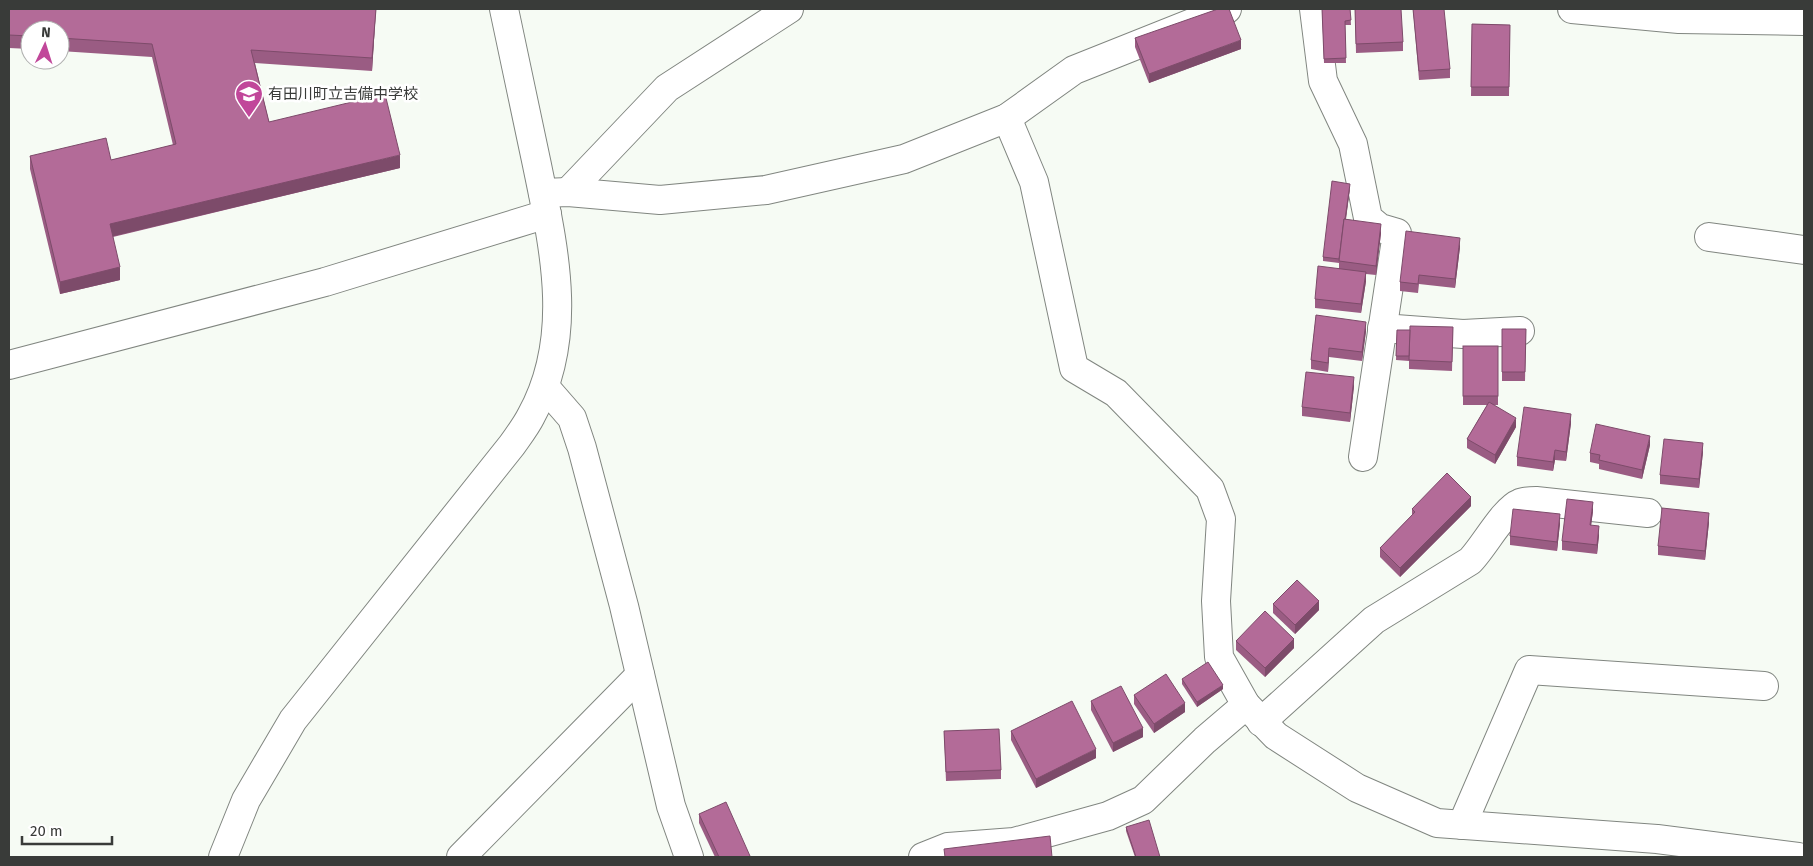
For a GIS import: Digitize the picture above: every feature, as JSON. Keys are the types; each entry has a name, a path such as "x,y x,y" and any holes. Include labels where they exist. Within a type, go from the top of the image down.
{"street":[{"path":"223,857 246,800 293,720 512,445 531,416 545,387 555,346 558,298 553,200 504,9"},
{"path":"553,200 667,88 789,9"},
{"path":"9,365 325,282 553,200 660,200 766,190 904,159 1007,118 1074,70 1227,9"},
{"path":"1314,9 1323,81 1353,144 1368,218 1380,228 1397,233 1363,457"},
{"path":"1572,9 1679,19 1804,21"},
{"path":"1007,118 1034,182 1074,368 1116,393 1210,489 1222,519 1216,601 1219,657 1254,714 1276,736 1357,788 1437,823 1657,839 1798,857"},
{"path":"1709,237 1804,250"},
{"path":"1382,328 1462,334 1520,330"},
{"path":"545,387 572,418 624,606 671,806 689,857"},
{"path":"922,857 948,847 1014,842 1108,816 1143,800 1205,740 1254,714 1374,620 1470,561 1482,549 1508,510 1520,503 1536,501 1648,513"},
{"path":"1462,825 1529,670 1764,686"},
{"path":"460,857 640,675"}],"building":[{"path":"9,9 376,9 372,58 251,50 269,122 385,94 400,155 110,224 120,267 60,282 30,156 106,138 111,160 176,144 152,44 70,39 70,20 20,20 20,36 9,35"},
{"path":"1218,9 1229,9 1241,40 1149,74 1135,38"},
{"path":"1322,9 1350,9 1351,20 1345,21 1346,58 1324,59"},
{"path":"1355,9 1401,9 1403,42 1356,44"},
{"path":"1413,9 1444,9 1450,69 1419,71"},
{"path":"1472,24 1510,25 1509,87 1471,87"},
{"path":"1332,181 1350,184 1339,259 1323,257"},
{"path":"1344,219 1381,224 1376,266 1339,261"},
{"path":"1406,231 1460,238 1455,279 1419,275 1418,284 1400,282"},
{"path":"1318,266 1366,272 1361,304 1315,299"},
{"path":"1316,315 1366,322 1362,352 1329,348 1328,363 1311,360"},
{"path":"1410,326 1453,327 1452,362 1409,360"},
{"path":"1502,329 1526,329 1525,372 1502,372"},
{"path":"1397,330 1410,330 1409,356 1396,356"},
{"path":"1463,346 1498,346 1498,396 1463,396"},
{"path":"1306,372 1354,377 1350,413 1302,407"},
{"path":"1489,402 1516,418 1495,455 1467,439"},
{"path":"1524,407 1571,414 1566,452 1555,450 1553,462 1517,457"},
{"path":"1596,424 1650,436 1642,470 1599,460 1600,455 1590,453"},
{"path":"1664,439 1703,443 1699,479 1660,475"},
{"path":"1447,473 1471,497 1400,568 1380,548 1415,512 1412,509"},
{"path":"1567,499 1593,502 1590,525 1599,526 1597,545 1562,541"},
{"path":"1662,508 1709,513 1705,551 1658,546"},
{"path":"1513,509 1560,514 1557,542 1510,536"},
{"path":"1297,580 1319,601 1295,625 1273,604"},
{"path":"1265,611 1294,639 1265,668 1236,641"},
{"path":"1208,662 1223,685 1197,702 1182,679"},
{"path":"1166,674 1185,703 1154,724 1134,695"},
{"path":"1121,686 1143,728 1113,743 1091,701"},
{"path":"1072,701 1096,749 1036,779 1011,731"},
{"path":"999,729 1001,770 946,772 944,731"},
{"path":"726,802 750,856 719,857 699,814"},
{"path":"1149,820 1160,857 1136,857 1126,827"},
{"path":"1050,836 1052,857 945,857 944,849"}],"place":[{"name":"有田川町立吉備中学校","path":"249,118"}]}
